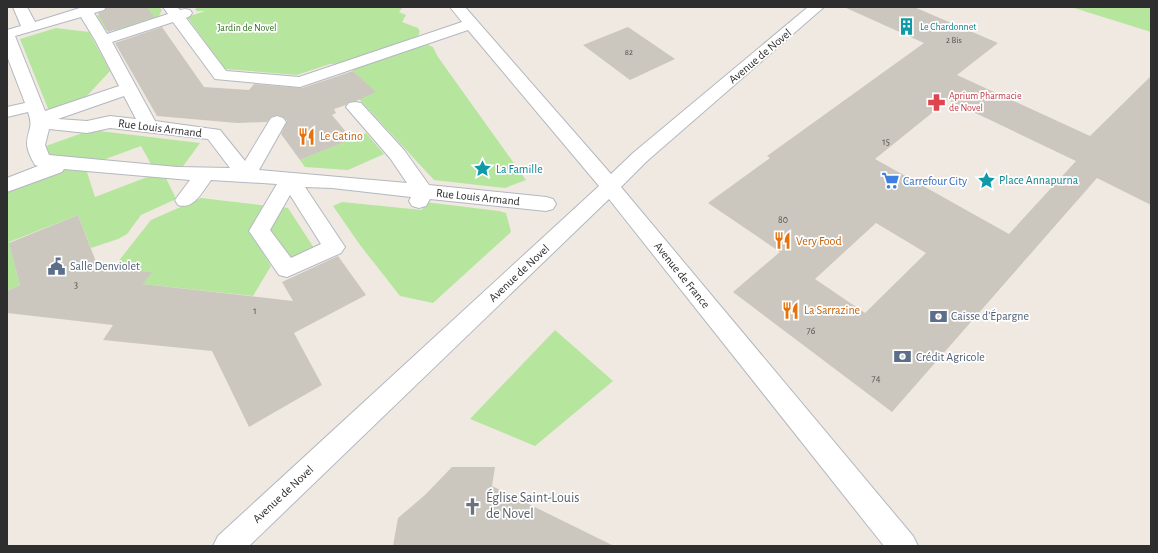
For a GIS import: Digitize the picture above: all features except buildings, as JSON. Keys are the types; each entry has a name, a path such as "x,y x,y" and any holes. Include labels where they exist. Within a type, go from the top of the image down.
{"street":[{"path":"20,7 30,28"},
{"name":"Avenue de France","path":"457,7 610,186 903,546"},
{"name":"Avenue de Novel","path":"228,546 555,240 640,157 817,7"},
{"path":"148,126 136,96 103,40 92,9 7,35 26,69 38,116 36,145 42,161 205,175 246,175 277,122"},
{"path":"103,40 177,12 221,76 300,82 472,24"},
{"path":"7,112 38,116 136,96"},
{"path":"355,107 398,154 421,197"},
{"name":"Rue Louis Armand","path":"38,116 87,127 110,122 148,126 176,124 214,134 246,175 333,182 421,197 546,204"},
{"path":"7,185 55,167 59,162"},
{"path":"185,200 205,175"},
{"path":"290,179 342,248 287,269 258,236 259,231 290,179"}],"green space":[{"path":"110,7 159,7 162,10 158,18 118,30 106,30 97,16"},
{"name":"Jardin de Novel","path":"198,7 403,7 399,12 406,15 402,22 418,28 420,32 416,40 433,47 438,57 526,180 505,188 434,180 359,99 375,92 352,70 370,63 330,64 297,75 225,69 187,17 205,11 197,11 195,9"},
{"path":"1071,7 1151,7 1151,32"},
{"path":"56,28 89,32 110,71 85,98 49,111 20,39"},
{"path":"91,130 200,143 181,169 152,166 141,146 100,161 48,157 43,147"},
{"path":"366,133 384,154 348,170 305,167 300,160"},
{"path":"66,167 86,169 95,197 150,176 166,178 176,199 141,215 127,234 118,239 91,248 78,215 9,242 20,285 7,291 7,190"},
{"path":"201,198 268,206 251,234 271,266 253,296 143,284 151,272 113,268 151,220"},
{"path":"342,202 422,210 425,202 499,211 506,213 511,232 433,303 400,296 360,245 333,206"},
{"path":"281,207 288,208 314,248 288,260 268,228"},
{"path":"555,330 613,381 535,446 470,419"}],"place":[{"name":"Le Chardonnet","path":"907,27"},
{"name":"Aprium Pharmacie de Novel","path":"936,102"},
{"name":"Le Catino","path":"307,136"},
{"name":"La Famille","path":"483,169"},
{"name":"Place Annapurna","path":"986,180"},
{"name":"Carrefour City","path":"890,181"},
{"name":"Very Food","path":"783,241"},
{"name":"Salle Denviolet","path":"57,266"},
{"name":"La Sarrazine","path":"791,310"},
{"name":"Caisse d'Épargne","path":"938,316"},
{"name":"Crédit Agricole","path":"903,357"},
{"name":"Église Saint-Louis de Novel","path":"473,506"}]}
